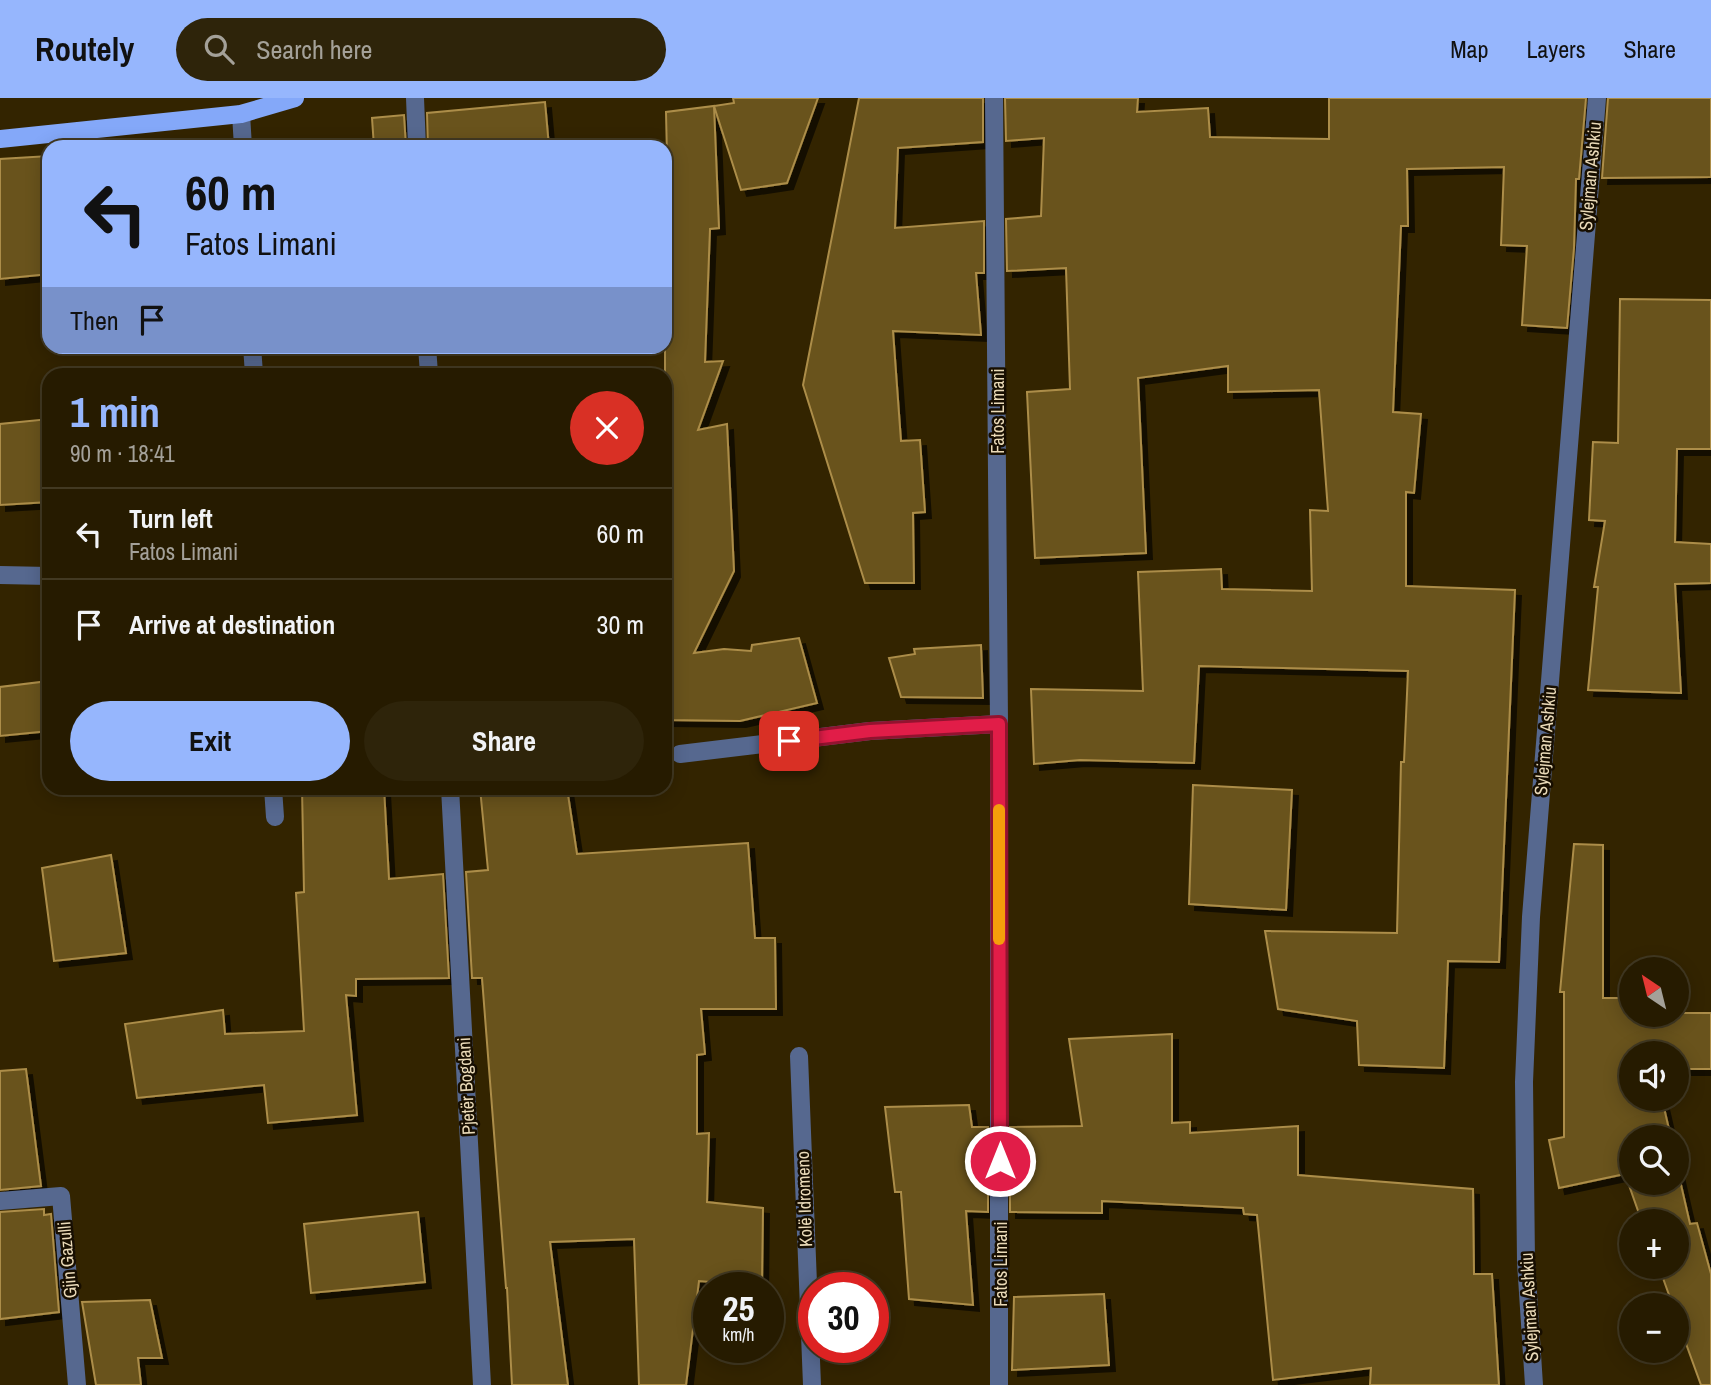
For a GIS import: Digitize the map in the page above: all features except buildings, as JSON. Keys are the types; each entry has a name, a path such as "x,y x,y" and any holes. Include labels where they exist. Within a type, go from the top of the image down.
{"main road":[{"path":"0,139 242,114 295,98"}],"street":[{"path":"415,98 417,140"},
{"name":"Fatos Limani","path":"994,98 999,724 999,1385"},
{"name":"Sylejman Ashkiu","path":"1534,1385 1526,1262 1524,1082 1531,916 1597,98"},
{"path":"242,114 243,140"},
{"path":"0,575 42,576"},
{"path":"680,754 870,731 999,724"},
{"path":"274,795 275,817"},
{"name":"Pjetër Bogdani","path":"450,795 482,1385"},
{"name":"Kolë Idromeno","path":"799,1056 812,1385"},
{"name":"Gjin Gazulli","path":"0,1201 61,1196 77,1385"}],"slow traffic":[{"path":"999,810 999,939"}],"route":[{"path":"789,741 870,731 999,724 1000,1161"}]}
